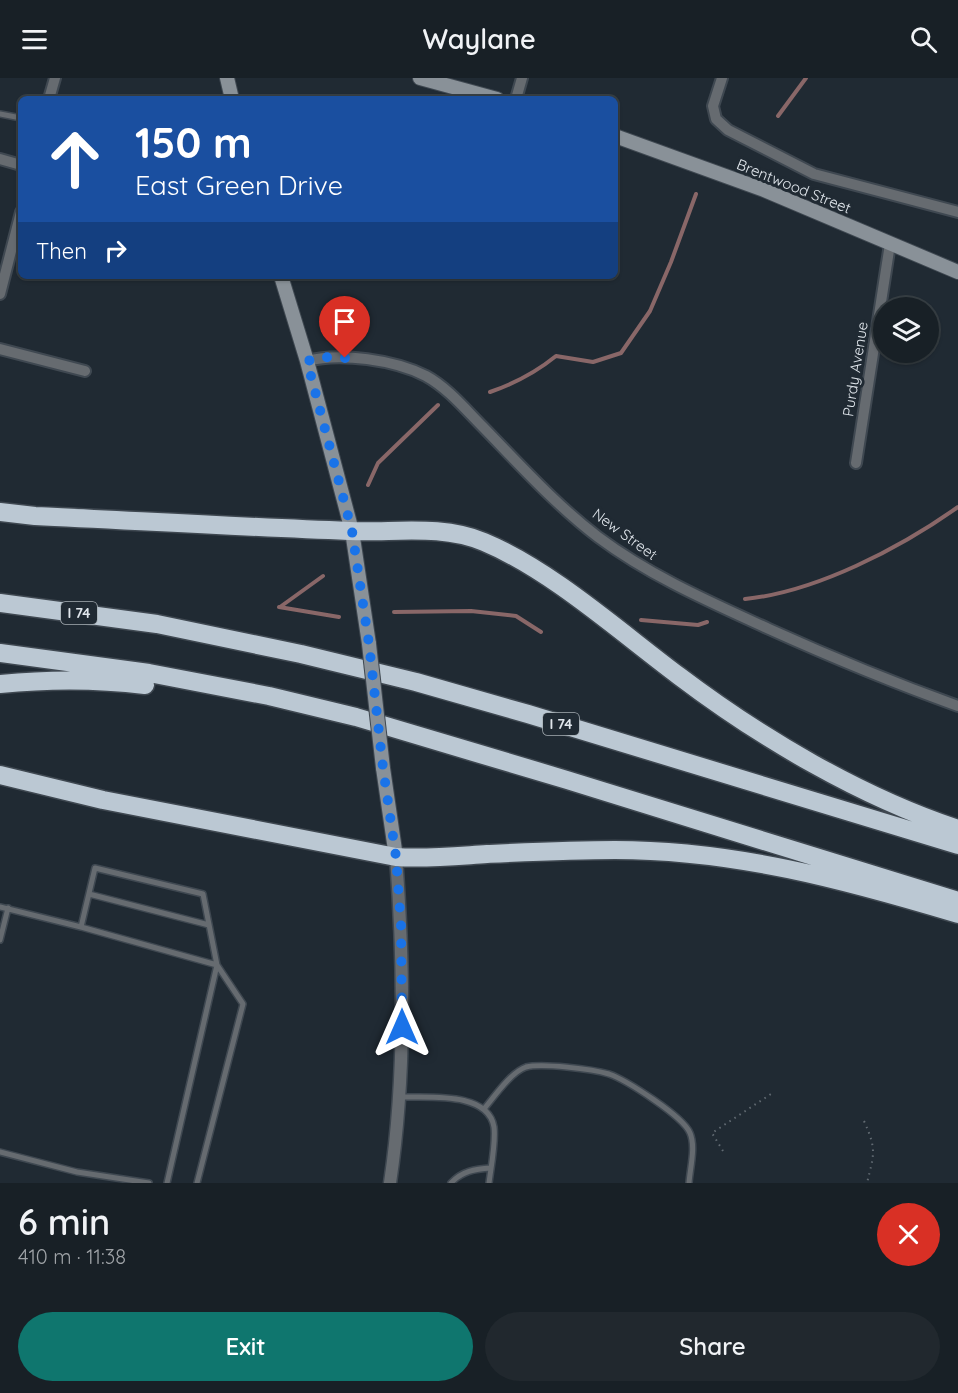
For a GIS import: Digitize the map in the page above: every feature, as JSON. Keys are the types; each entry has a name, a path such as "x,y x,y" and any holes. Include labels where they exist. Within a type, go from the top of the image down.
{"highway":[{"path":"0,512 35,516 352,531 438,530 482,541 505,552 571,594 685,681 777,744 869,792 958,829"},
{"path":"0,592 123,610 158,624"},
{"name":"I 74","path":"0,603 158,624 290,651 416,682 958,844"},
{"path":"0,653 149,673 269,696 356,717 958,901"},
{"path":"0,684 94,680 222,696 269,696"},
{"path":"0,775 104,800 396,857 422,859 536,851 616,850 708,856 765,864 841,880 958,914"}],"main road":[{"path":"227,78 231,96"},
{"path":"420,78 486,96"},
{"name":"Brentwood Street","path":"618,137 764,190 958,272"},
{"path":"282,279 307,361 352,531 396,857"}],"street":[{"path":"50,96 55,78"},
{"path":"517,96 522,78"},
{"path":"722,78 713,106 716,119 728,130 814,174 958,213"},
{"path":"0,159 18,164"},
{"path":"0,294 4,259 18,220"},
{"name":"Purdy Avenue","path":"856,463 890,244"},
{"path":"0,349 85,371"},
{"name":"New Street","path":"307,361 323,357 367,360 394,364 426,377 450,394 550,495 597,536 649,571 705,600 835,658 958,706"},
{"path":"390,1183 402,1047 402,936 396,857"}],"lane":[{"path":"0,114 18,117"},
{"path":"81,927 95,868 203,894 218,965 243,1004 196,1183"},
{"path":"89,894 209,925"},
{"path":"0,907 218,965"},
{"path":"0,940 8,908"},
{"path":"167,1183 218,965"},
{"path":"484,1109 506,1082 525,1067 549,1066 609,1074 650,1098 685,1125 690,1132 693,1144 689,1183"},
{"path":"398,1097 462,1100 479,1105 489,1113 494,1128 489,1183"},
{"path":"0,1152 77,1172 149,1183"},
{"path":"451,1183 455,1178 471,1169 491,1168"}],"path":[{"path":"723,1150 712,1133 771,1094"},
{"path":"864,1121 874,1151 867,1183"}],"waterway":[{"path":"778,116 806,78"},
{"path":"490,392 525,377 556,356 593,362 621,353 650,311 696,194"},
{"path":"368,485 378,463 438,405"},
{"path":"745,599 772,595 800,587 856,566 910,538 958,507"},
{"path":"280,607 323,576"},
{"path":"279,607 339,617"},
{"path":"394,612 471,611 516,616 541,632"},
{"path":"641,620 698,625 707,622"}],"route":[{"path":"345,358 323,357 307,361 352,531 369,644 396,857 401,925 402,1027"}]}
